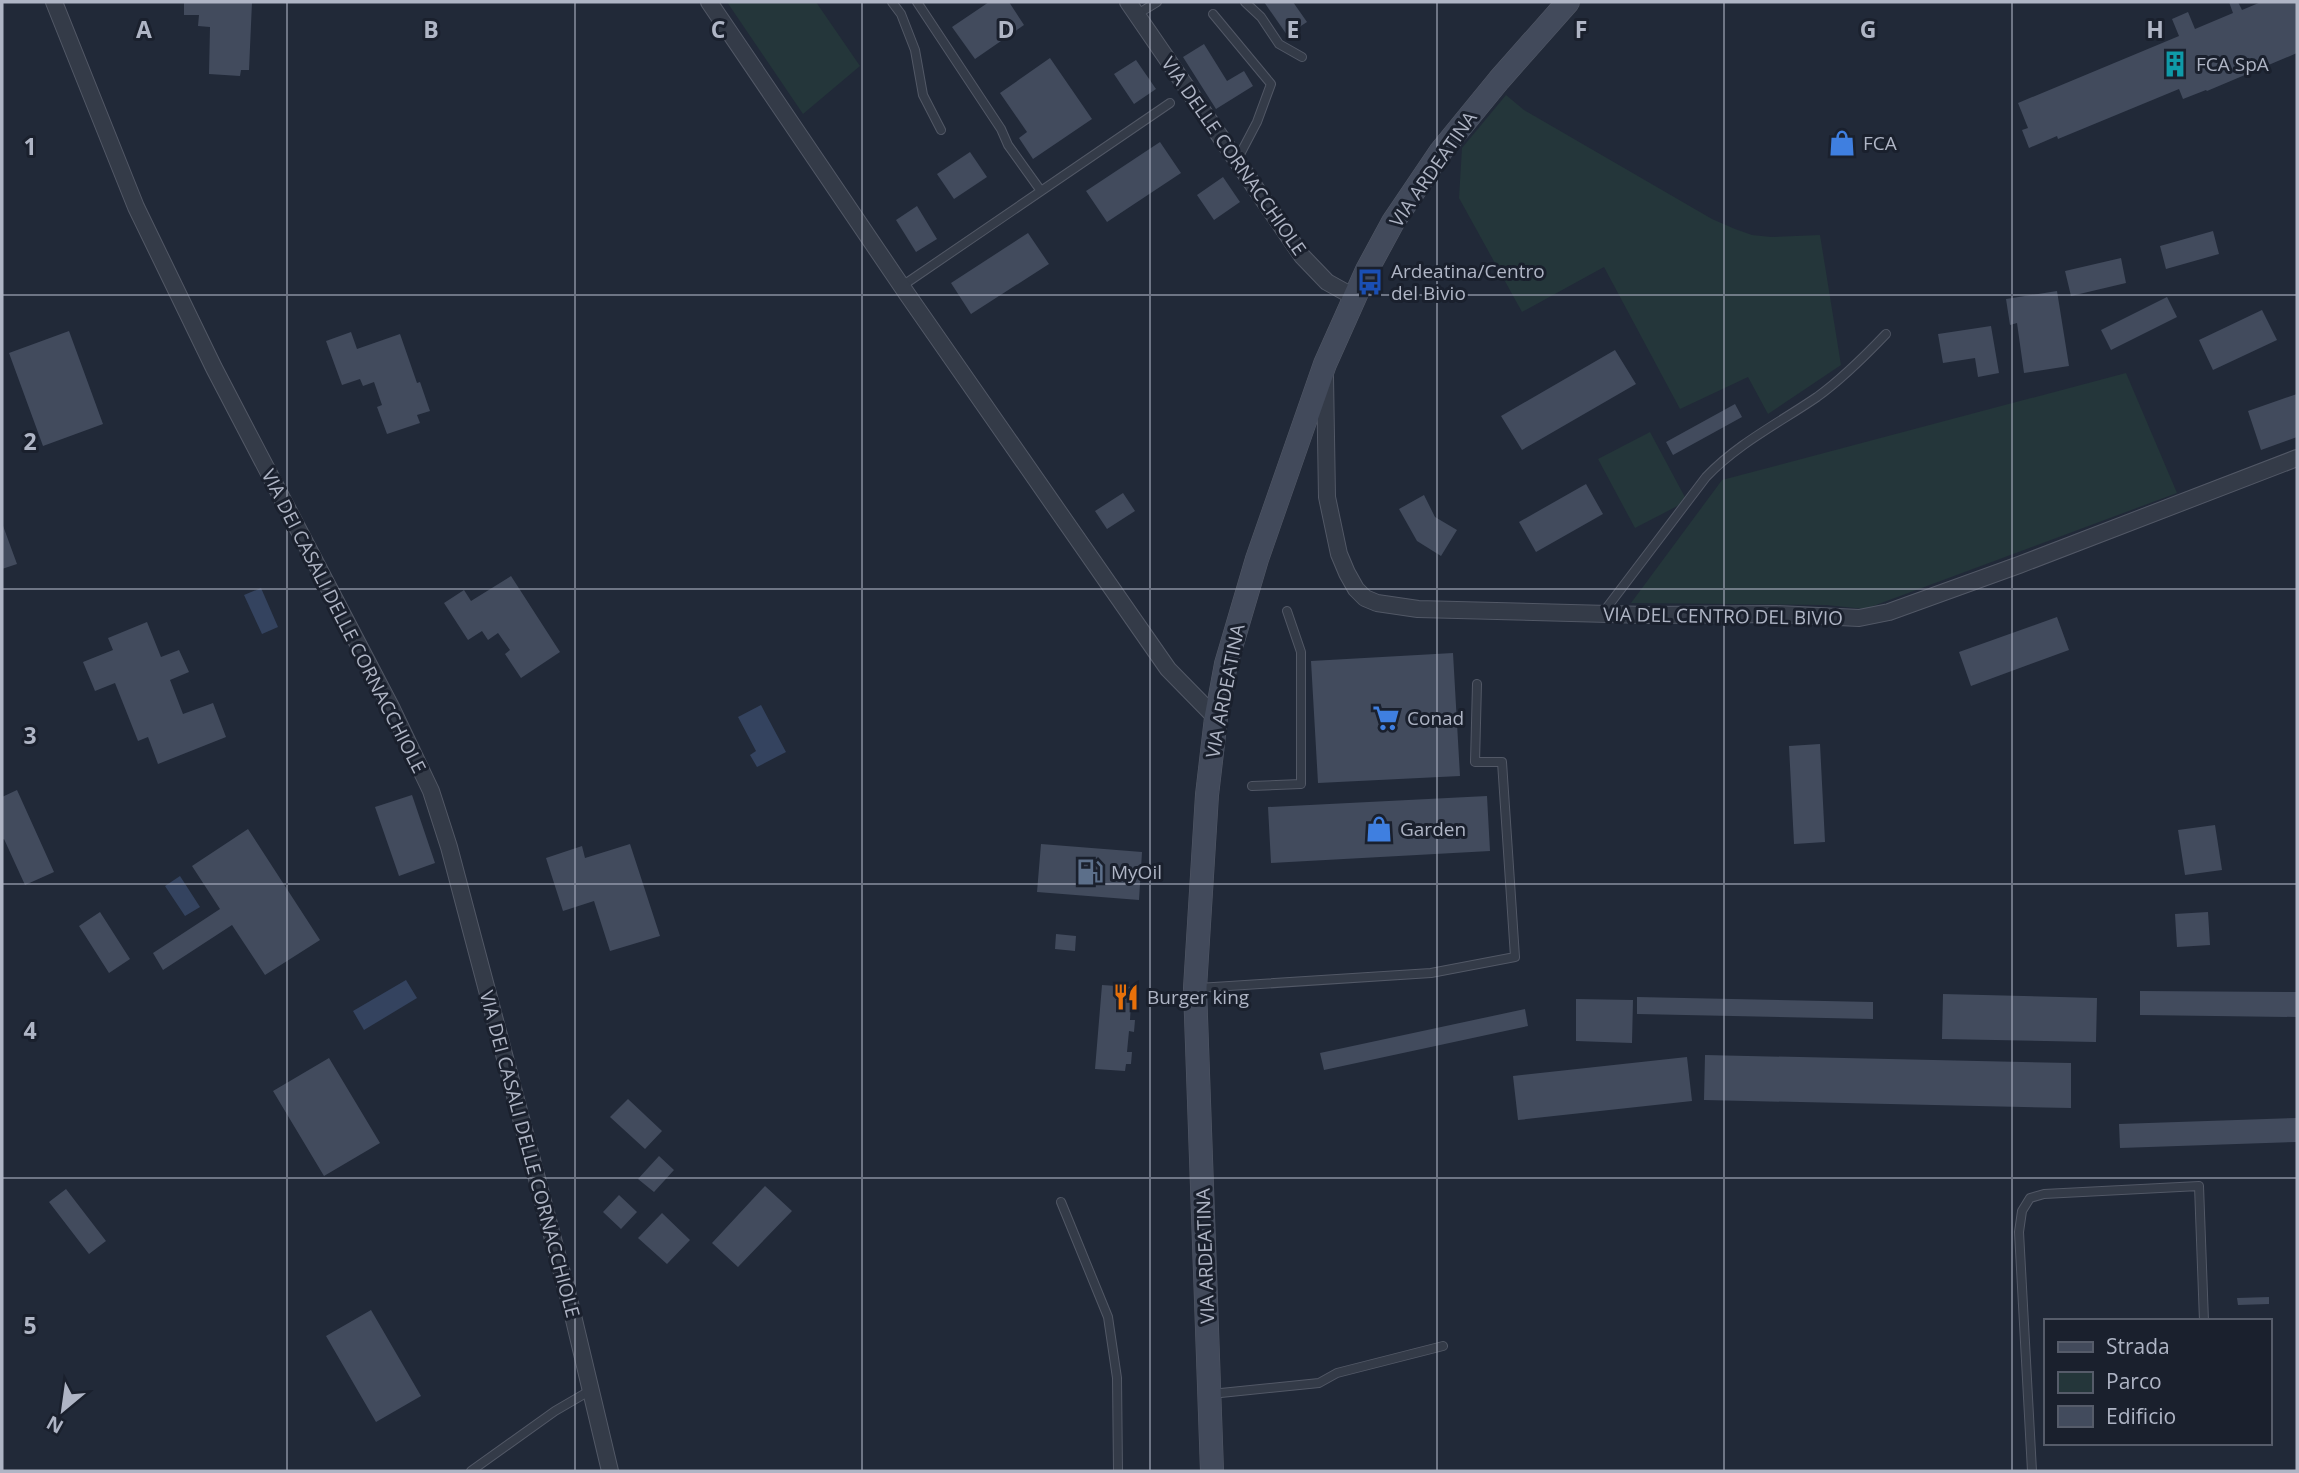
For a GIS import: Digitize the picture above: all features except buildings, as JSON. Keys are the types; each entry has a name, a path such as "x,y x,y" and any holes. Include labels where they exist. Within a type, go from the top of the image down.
{"main road":[{"name":"VIA ARDEATINA","path":"1212,1471 1195,988 1208,795 1216,718 1226,664 1242,608 1325,364 1354,297 1393,222 1437,157 1499,80 1568,2"}],"street":[{"name":"VIA DEI CASALI DELLE CORNACCHIOLE","path":"54,2 136,208 220,380 392,709 431,791 449,847 570,1303 610,1471"},
{"path":"709,2 1168,669 1216,718"},
{"name":"VIA DELLE CORNACCHIOLE","path":"1132,8 1307,263 1327,282 1354,297"},
{"name":"VIA DEL CENTRO DEL BIVIO","path":"1325,364 1327,497 1339,554 1360,594 1377,603 1418,609 1602,614 1776,614 1859,618 1889,612 2297,458"}],"lane":[{"path":"892,2 901,14 915,50 923,95 941,130"},
{"path":"917,2 1001,129 1008,145 1041,191"},
{"path":"1132,8 1157,2"},
{"path":"1245,2 1261,18 1279,44 1302,57"},
{"path":"1213,14 1271,84 1257,122 1236,162"},
{"path":"902,286 1170,103"},
{"path":"1602,614 1721,461 1820,395 1858,363 1886,334"},
{"path":"1252,786 1301,785 1301,652 1287,611"},
{"path":"1195,988 1431,973 1515,957 1502,762 1475,762 1477,684"},
{"path":"2032,1471 2019,1232 2022,1211 2030,1198 2044,1194 2199,1186 2204,1319"},
{"path":"1061,1202 1108,1317 1117,1378 1118,1471"},
{"path":"1211,1394 1319,1383 1337,1373 1443,1346"},
{"path":"471,1471 555,1411 591,1390"}],"green space":[{"path":"727,2 816,2 860,66 803,114"},
{"path":"1506,95 1524,110 1712,219 1752,235 1820,235 1841,365 1768,414 1748,377 1680,409 1604,267 1522,312 1459,198 1462,148"},
{"path":"2126,373 2177,493 1865,609 1826,605 1631,603 1722,480"},
{"path":"1650,432 1687,501 1635,528 1598,459"}],"water":[{"path":"261,588 278,627 262,634 244,595"},
{"path":"761,705 786,752 757,767 750,755 756,751 738,717"},
{"path":"180,876 200,907 185,916 165,886"},
{"path":"406,980 417,998 364,1030 353,1011"}],"place":[{"name":"FCA SpA","path":"2175,64"},
{"name":"FCA","path":"1842,143"},
{"name":"Ardeatina/Centro del Bivio","path":"1370,282"},
{"name":"Conad","path":"1386,718"},
{"name":"Garden","path":"1379,829"},
{"name":"MyOil","path":"1090,872"},
{"name":"Burger king","path":"1126,997"}]}
